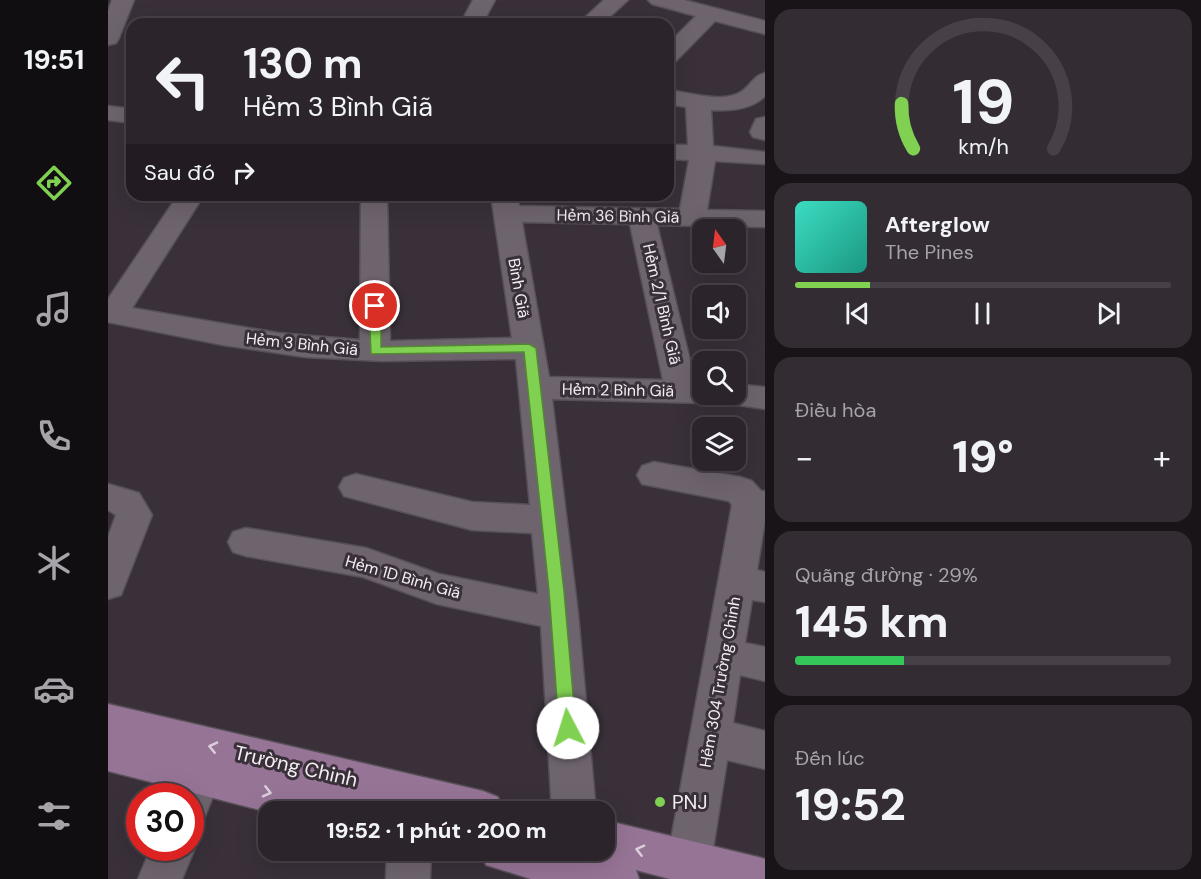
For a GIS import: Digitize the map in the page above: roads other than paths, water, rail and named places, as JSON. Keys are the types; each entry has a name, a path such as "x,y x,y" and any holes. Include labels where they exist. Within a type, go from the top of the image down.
{"main road":[{"name":"Trường Chinh","path":"108,722 404,801"},
{"name":"Trường Chinh","path":"108,752 182,783"},
{"name":"Trường Chinh","path":"204,790 275,801"},
{"path":"615,860 690,862 758,879"}],"street":[{"path":"108,38 123,0"},
{"path":"476,18 478,8 484,0"},
{"path":"596,18 617,0"},
{"path":"659,0 710,14 741,13 765,28"},
{"path":"674,50 710,14"},
{"path":"674,98 698,102 744,100 763,85"},
{"path":"692,218 702,154 698,102"},
{"path":"765,124 762,132 765,133"},
{"path":"674,152 702,154 763,149"},
{"name":"Hẻm 3 Bình Giã","path":"187,201 113,314 290,345 375,351 529,348"},
{"path":"374,201 375,351"},
{"name":"Hẻm 36 Bình Giã","path":"505,205 642,217 765,219"},
{"name":"Bình Giã","path":"505,205 534,388 559,614 573,801"},
{"name":"Hẻm 2/1 Bình Giã","path":"642,217 692,391"},
{"name":"Hẻm 2 Bình Giã","path":"534,388 692,391"},
{"path":"746,396 765,398"},
{"name":"Hẻm 304 Trường Chinh","path":"654,475 740,490 757,503 751,585 724,655 690,862"},
{"path":"356,487 472,516 549,520"},
{"path":"108,497 127,502 134,515 108,584"},
{"name":"Hẻm 1D Bình Giã","path":"246,542 366,563 437,589 559,614"},
{"path":"724,655 765,664"},
{"path":"711,737 765,750"},
{"path":"160,879 168,861"},
{"path":"408,879 409,861"}],"place":[{"name":"PNJ","path":"660,802"}]}
